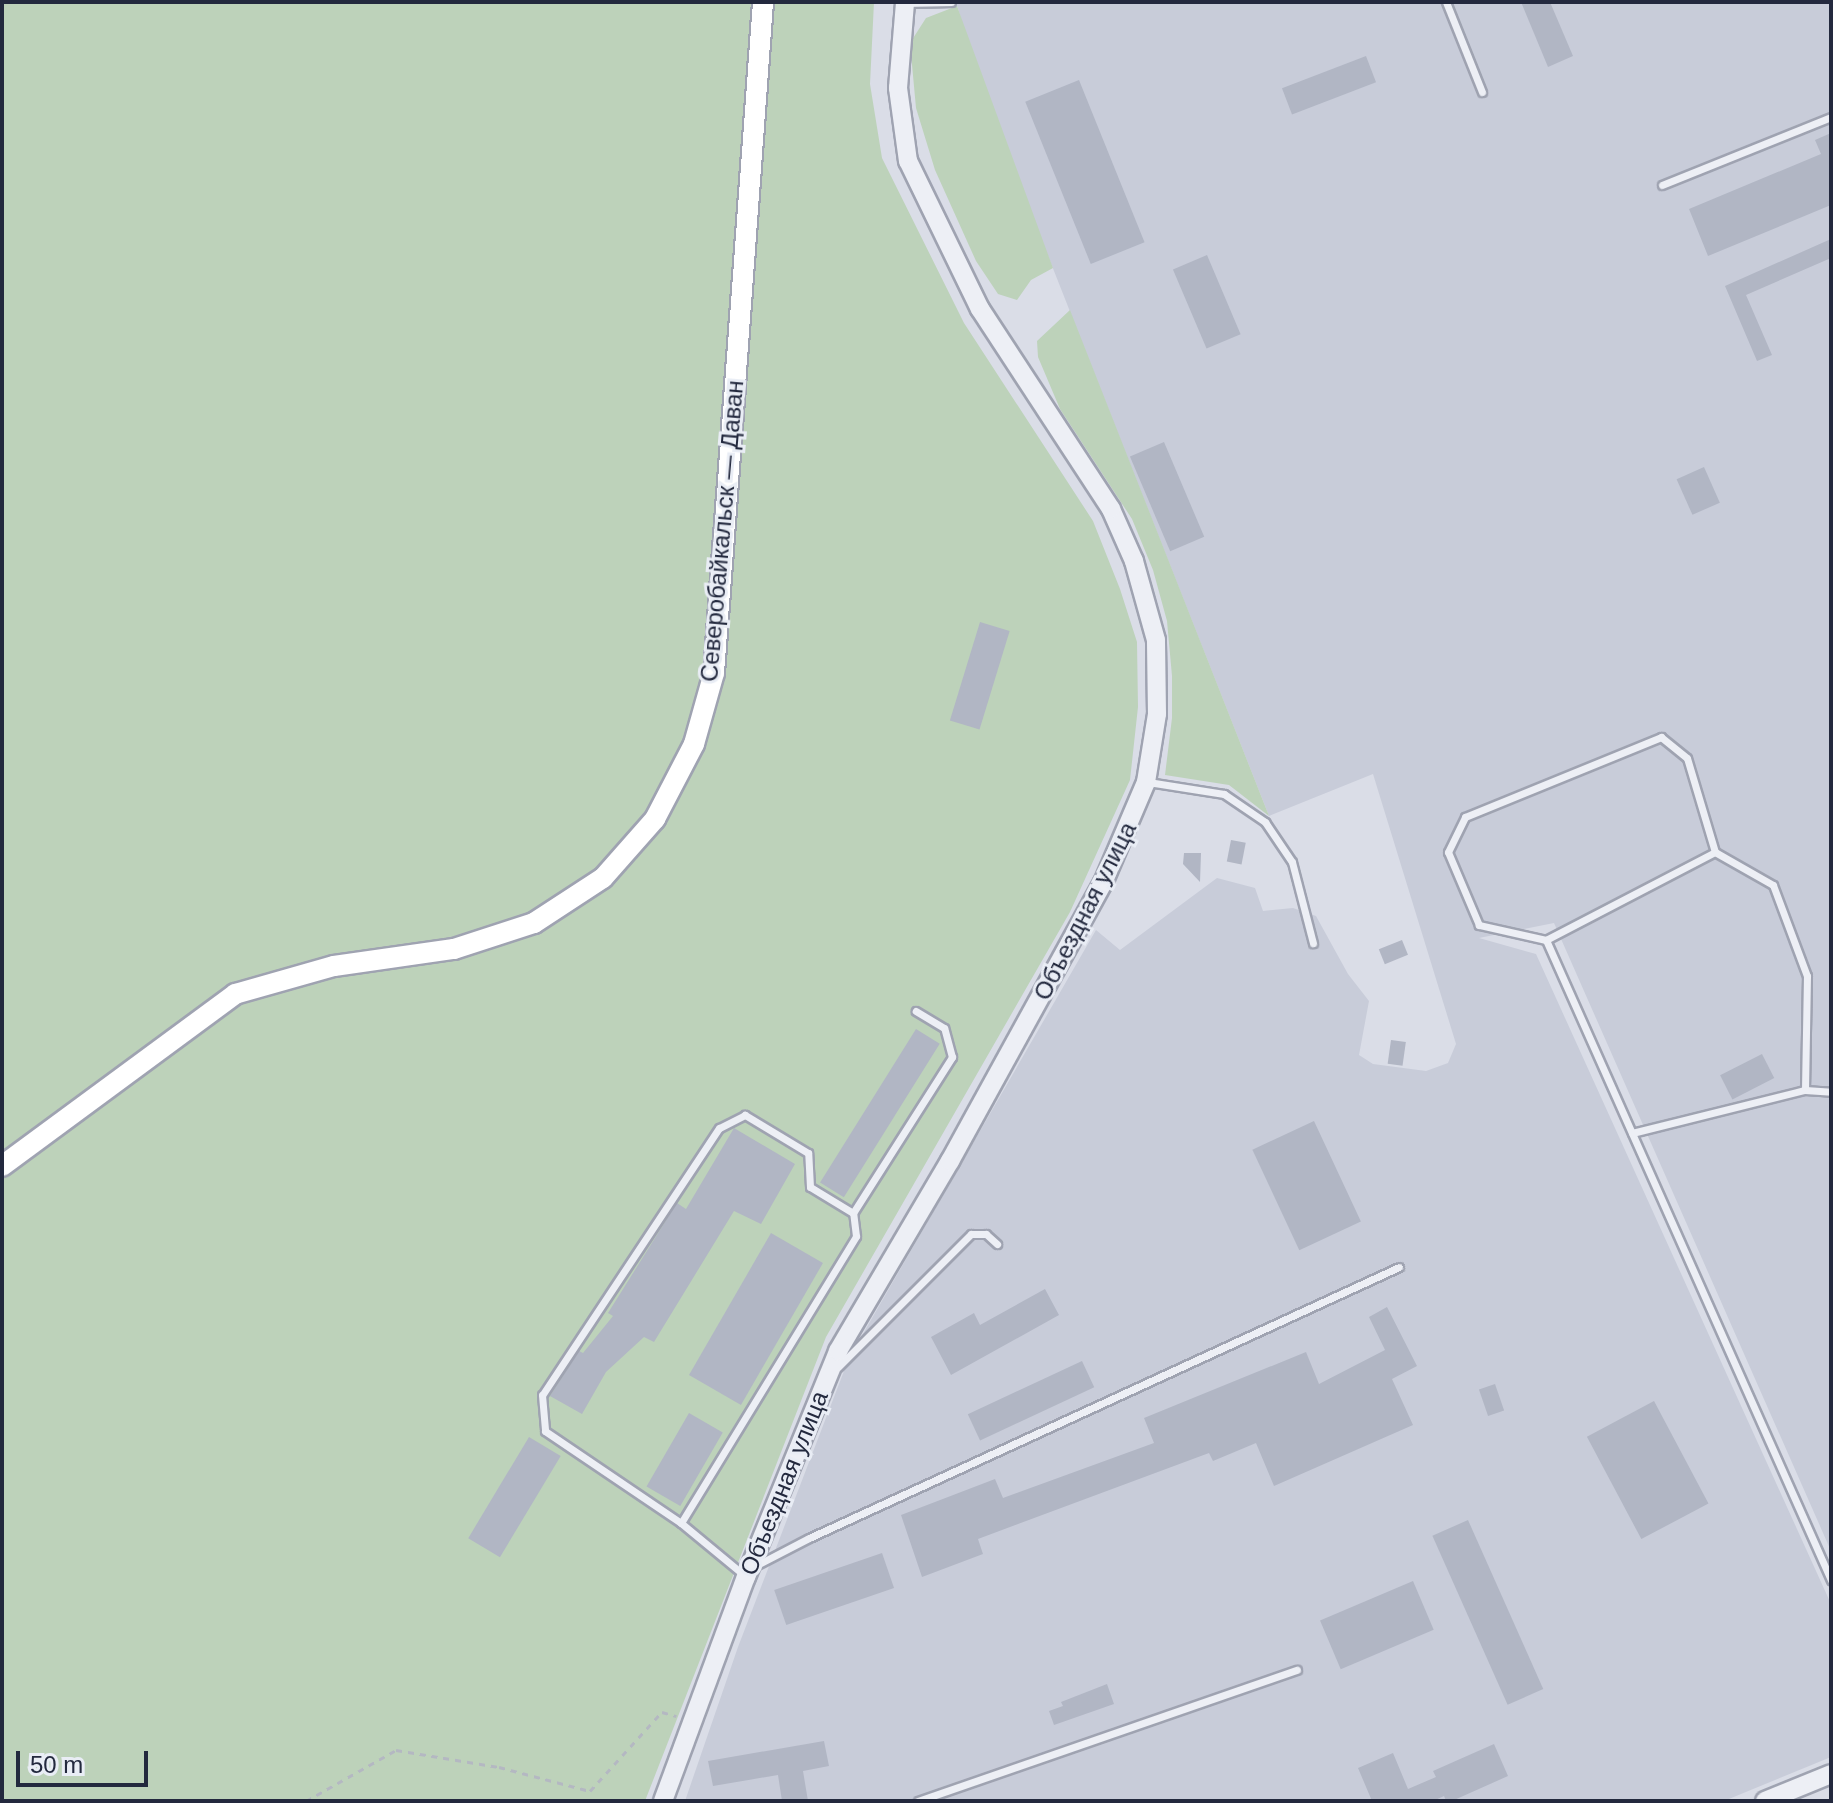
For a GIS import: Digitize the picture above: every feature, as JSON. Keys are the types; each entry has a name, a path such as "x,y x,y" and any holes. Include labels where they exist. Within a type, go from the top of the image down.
{"main road":[{"name":"Северобайкальск — Даван","path":"2,1166 235,994 334,966 454,949 534,923 603,878 655,819 694,744 714,673 763,2"}],"street":[{"name":"Объездная улица","path":"663,1801 748,1573 838,1351 950,1161 1103,883 1146,782 1157,714 1156,640 1134,561 1111,509 980,309 908,161 898,88 905,2"},
{"path":"1765,1801 1830,1777"}],"lane":[{"path":"905,2 951,2"},
{"path":"1446,2 1482,92"},
{"path":"1662,185 1831,117"},
{"path":"1715,852 1546,940 1479,925 1448,852 1465,817 1661,737 1687,758 1715,852 1773,885 1807,976 1805,1090"},
{"path":"1146,782 1224,794 1265,822 1292,862 1313,943"},
{"path":"1546,940 1831,1580"},
{"path":"681,1523 856,1236 853,1213 952,1057 944,1028 916,1011"},
{"path":"1632,1133 1805,1090 1831,1092"},
{"path":"853,1213 810,1187 808,1153 745,1115 719,1128 542,1395 545,1431 681,1523 748,1573 809,1538 1399,1267"},
{"path":"827,1376 971,1234 986,1234 997,1244"},
{"path":"918,1801 1297,1670"}],"path":[{"path":"306,1801 396,1750 499,1767 590,1791 662,1712 693,1720"}],"shaded area":[{"path":"956,2 1831,2 1831,1551 1554,923 1479,938 1536,954 1831,1604 1831,1757 1724,1801 685,1801 738,1647 849,1358 1096,930 1120,950 1217,878 1255,888 1263,911 1293,908 1316,916 1348,974 1369,1001 1359,1055 1373,1064 1426,1071 1448,1063 1456,1044 1373,774 1269,816 983,91"}],"green space":[{"path":"2,2 874,2 870,84 882,158 964,323 1093,521 1120,589 1137,642 1138,707 1130,780 1070,912 826,1337 645,1801 2,1801"},
{"path":"957,6 1053,268 1031,280 1017,300 998,294 976,261 935,170 916,108 910,43 926,18"},
{"path":"1070,310 1269,816 1229,785 1165,775 1172,718 1172,676 1167,621 1153,570 1132,519 1060,409 1038,357 1037,341"}],"building":[{"path":"1521,2 1550,2 1573,56 1548,67"},
{"path":"1366,56 1376,82 1292,114 1282,88"},
{"path":"1079,80 1145,242 1091,264 1025,102"},
{"path":"1831,133 1831,205 1708,256 1689,209 1821,154 1815,140"},
{"path":"1831,239 1831,258 1746,295 1772,355 1757,361 1725,286"},
{"path":"1207,255 1241,334 1207,349 1173,269"},
{"path":"1164,442 1204,537 1170,551 1130,456"},
{"path":"1704,467 1720,503 1692,515 1677,479"},
{"path":"980,622 1010,631 980,730 950,720"},
{"path":"1231,840 1246,843 1242,864 1227,862"},
{"path":"1184,853 1201,853 1200,882 1183,864"},
{"path":"1402,940 1408,955 1385,964 1379,949"},
{"path":"916,1029 940,1044 844,1197 820,1182"},
{"path":"1391,1040 1406,1042 1403,1066 1388,1064"},
{"path":"1762,1054 1774,1078 1732,1099 1720,1075"},
{"path":"1314,1121 1361,1222 1299,1250 1252,1150"},
{"path":"734,1128 795,1164 761,1224 734,1211 654,1342 644,1337 606,1372 582,1414 550,1396 579,1351 583,1353 613,1316 608,1313 677,1203 686,1209"},
{"path":"771,1233 823,1263 741,1405 689,1375"},
{"path":"1045,1289 1059,1315 951,1375 931,1337 974,1313 980,1325"},
{"path":"1387,1307 1417,1366 1392,1379 1413,1425 1274,1486 1256,1443 1213,1461 1209,1453 978,1539 983,1554 922,1577 901,1515 995,1479 1003,1498 1154,1443 1144,1418 1306,1352 1319,1384 1385,1350 1369,1317"},
{"path":"1082,1361 1094,1387 980,1441 968,1414"},
{"path":"1495,1384 1504,1410 1488,1416 1479,1390"},
{"path":"1654,1401 1708,1503 1641,1539 1587,1437"},
{"path":"689,1413 723,1432 680,1506 646,1487"},
{"path":"529,1437 561,1456 500,1557 468,1538"},
{"path":"1468,1520 1543,1689 1508,1705 1432,1536"},
{"path":"882,1553 894,1588 786,1625 774,1590"},
{"path":"1413,1581 1434,1630 1341,1669 1320,1620"},
{"path":"1107,1684 1114,1704 1054,1725 1049,1711 1063,1706 1061,1702"},
{"path":"824,1741 829,1766 803,1771 808,1801 782,1801 778,1775 713,1786 708,1761"},
{"path":"1494,1744 1508,1776 1452,1801 1446,1801 1444,1796 1433,1801 1372,1801 1358,1768 1393,1753 1408,1789 1436,1777 1433,1771"}]}
